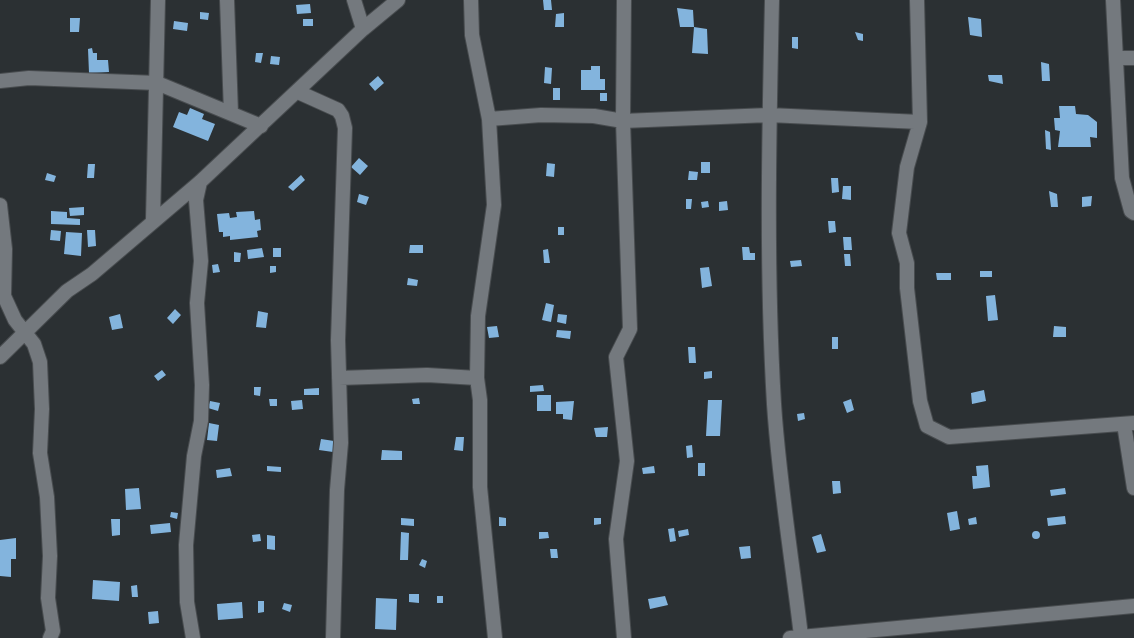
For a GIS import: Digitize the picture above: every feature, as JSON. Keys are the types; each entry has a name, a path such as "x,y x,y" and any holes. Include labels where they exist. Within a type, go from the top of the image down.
{"street":[{"path":"153,220 158,0"},
{"path":"227,0 231,113"},
{"path":"354,0 363,30"},
{"path":"0,357 68,291 92,274 153,220 200,182 363,30 398,0"},
{"path":"471,0 472,34 489,120 494,205 478,316 477,378 480,400 480,487 496,638"},
{"path":"624,0 623,120 630,329 616,357 627,461 616,539 624,638"},
{"path":"772,0 770,115 771,334 775,406 795,637 1134,606"},
{"path":"917,0 920,122 907,167 898,233 907,263 907,288 920,401 927,426 949,437 1129,423 1134,488"},
{"path":"1113,0 1122,178 1131,212 1134,213"},
{"path":"1116,58 1134,58"},
{"path":"0,81 29,78 157,83 261,126"},
{"path":"298,92 338,110 342,116 345,128 338,340 341,444 336,518 333,638"},
{"path":"489,120 541,115 594,116 623,120 770,115 920,122"},
{"path":"192,638 187,602 186,545 194,456 201,421 202,385 197,303 201,261 196,200 200,182"},
{"path":"0,205 5,249 4,296 15,320 37,350 40,362 42,409 40,453 47,497 50,546 48,598 53,631 50,638"},
{"path":"339,378 427,375 477,378"}],"building":[{"path":"543,0 551,0 552,10 544,10"},
{"path":"310,4 311,13 297,14 296,5"},
{"path":"677,8 693,10 694,27 680,27"},
{"path":"200,12 209,13 208,20 200,19"},
{"path":"564,13 564,27 555,27 556,14"},
{"path":"968,17 981,19 982,37 970,35"},
{"path":"70,18 80,18 79,32 70,32"},
{"path":"303,19 313,19 313,26 303,26"},
{"path":"174,21 188,23 187,31 173,29"},
{"path":"694,27 707,29 708,54 692,53"},
{"path":"855,32 863,34 863,41 858,40"},
{"path":"792,37 798,37 798,49 792,48"},
{"path":"92,48 93,53 97,53 97,60 108,60 109,72 89,73 88,49"},
{"path":"256,53 263,53 261,63 255,62"},
{"path":"271,56 280,57 279,65 270,64"},
{"path":"1041,62 1049,64 1050,81 1042,81"},
{"path":"591,66 600,66 600,79 605,79 605,90 581,90 581,70 591,70"},
{"path":"545,67 552,68 551,84 544,83"},
{"path":"988,75 1002,75 1003,84 989,81"},
{"path":"378,76 384,83 375,91 369,84"},
{"path":"553,88 560,88 560,100 553,100"},
{"path":"600,93 607,93 607,101 600,101"},
{"path":"1059,106 1075,106 1076,114 1088,115 1097,122 1097,138 1090,137 1091,147 1058,147 1060,131 1055,130 1054,118 1060,118"},
{"path":"190,108 204,114 202,119 215,124 208,141 173,127 179,112 187,115"},
{"path":"1045,130 1050,132 1051,150 1046,149"},
{"path":"359,158 368,166 360,175 351,167"},
{"path":"701,162 710,162 710,173 701,173"},
{"path":"547,163 555,164 554,177 546,176"},
{"path":"88,164 95,164 94,178 87,178"},
{"path":"689,171 698,172 697,180 688,180"},
{"path":"47,173 56,176 54,182 45,180"},
{"path":"301,175 305,180 293,191 288,187"},
{"path":"831,178 838,178 839,192 832,193"},
{"path":"843,186 851,186 851,200 842,199"},
{"path":"1049,191 1057,194 1058,207 1051,207"},
{"path":"359,194 369,197 366,205 357,202"},
{"path":"1092,196 1091,206 1082,207 1082,197"},
{"path":"686,199 692,199 691,209 686,209"},
{"path":"708,201 709,207 702,208 701,202"},
{"path":"727,201 728,210 719,211 719,202"},
{"path":"84,207 84,215 70,216 69,208"},
{"path":"51,211 67,212 67,218 80,219 80,225 51,224"},
{"path":"254,211 255,220 260,219 261,230 257,231 258,237 230,240 230,236 223,237 223,232 219,232 217,214 229,213 230,218 237,217 236,212"},
{"path":"828,221 835,221 836,232 829,233"},
{"path":"558,227 564,227 564,235 558,235"},
{"path":"51,230 61,231 60,241 50,240"},
{"path":"87,230 95,230 96,246 88,247"},
{"path":"66,232 82,233 81,256 64,254"},
{"path":"843,237 851,237 852,250 844,250"},
{"path":"410,245 423,245 423,253 409,253"},
{"path":"742,247 749,247 750,253 755,253 755,260 743,260"},
{"path":"262,248 264,257 248,259 247,250"},
{"path":"273,248 281,248 281,257 273,257"},
{"path":"548,249 550,263 544,263 543,250"},
{"path":"234,252 241,253 240,262 234,262"},
{"path":"844,254 850,254 851,266 845,266"},
{"path":"801,260 802,266 791,267 790,261"},
{"path":"218,264 220,272 213,273 212,265"},
{"path":"270,266 276,266 276,272 270,273"},
{"path":"709,267 712,286 702,288 700,268"},
{"path":"980,271 992,271 992,277 980,277"},
{"path":"936,273 951,273 951,280 937,280"},
{"path":"408,278 418,280 417,286 407,285"},
{"path":"995,295 998,320 988,321 986,296"},
{"path":"546,303 554,305 551,322 542,320"},
{"path":"175,309 181,315 173,324 167,318"},
{"path":"258,311 268,313 266,328 256,327"},
{"path":"120,314 123,328 112,330 109,317"},
{"path":"558,314 567,315 566,324 557,322"},
{"path":"497,326 499,337 489,338 487,327"},
{"path":"1054,326 1066,327 1066,337 1053,337"},
{"path":"557,330 571,331 570,339 556,337"},
{"path":"832,337 838,337 838,349 832,349"},
{"path":"688,347 695,347 696,363 689,363"},
{"path":"162,370 166,375 158,381 154,376"},
{"path":"712,371 712,378 704,379 704,372"},
{"path":"543,385 544,391 530,392 530,386"},
{"path":"254,387 261,387 260,396 254,395"},
{"path":"319,388 319,395 304,395 304,389"},
{"path":"984,390 986,401 972,404 971,393"},
{"path":"537,395 551,395 551,411 537,411"},
{"path":"419,398 420,404 413,404 412,399"},
{"path":"269,399 277,399 277,406 270,406"},
{"path":"851,399 854,410 847,413 843,402"},
{"path":"302,400 303,409 292,410 291,401"},
{"path":"708,400 722,400 720,436 706,436"},
{"path":"210,401 220,403 218,411 208,408"},
{"path":"574,401 572,420 563,419 563,414 556,414 556,402"},
{"path":"804,413 805,419 798,421 797,414"},
{"path":"209,423 219,425 217,441 207,440"},
{"path":"608,427 607,437 596,437 594,428"},
{"path":"456,437 464,437 463,451 454,450"},
{"path":"321,439 334,441 333,452 319,450"},
{"path":"692,445 693,457 687,458 686,446"},
{"path":"382,450 402,451 402,460 381,460"},
{"path":"698,463 705,463 705,476 698,476"},
{"path":"988,465 990,487 973,489 972,476 977,476 976,466"},
{"path":"267,466 281,467 281,472 267,471"},
{"path":"654,466 655,473 643,474 642,468"},
{"path":"230,468 232,476 217,478 216,470"},
{"path":"832,481 840,481 841,493 833,494"},
{"path":"139,488 141,509 126,510 125,489"},
{"path":"1065,488 1066,494 1051,496 1050,490"},
{"path":"957,511 960,529 950,531 947,513"},
{"path":"171,512 178,513 177,519 170,517"},
{"path":"1065,516 1066,524 1048,526 1047,518"},
{"path":"499,517 506,518 506,526 499,526"},
{"path":"976,517 977,524 969,525 968,519"},
{"path":"401,518 414,519 414,526 401,525"},
{"path":"594,518 601,518 601,524 594,525"},
{"path":"111,519 120,519 120,535 112,536"},
{"path":"170,523 171,532 151,534 150,525"},
{"path":"674,528 676,541 670,542 668,529"},
{"path":"688,529 689,535 679,537 678,531"},
{"path":"1036,531 1040,535 1036,539 1032,535"},
{"path":"401,532 409,533 408,560 400,560"},
{"path":"539,532 548,532 549,538 539,539"},
{"path":"260,534 261,541 253,542 252,535"},
{"path":"821,534 826,551 817,553 812,537"},
{"path":"267,535 275,536 275,550 267,549"},
{"path":"16,538 16,559 11,559 11,577 0,576 0,540"},
{"path":"750,546 751,558 741,559 739,547"},
{"path":"550,549 557,549 558,558 551,558"},
{"path":"422,559 427,561 425,568 419,565"},
{"path":"93,580 120,582 119,601 92,599"},
{"path":"137,585 138,597 132,597 131,586"},
{"path":"409,594 419,594 419,603 409,602"},
{"path":"437,596 443,596 443,603 437,603"},
{"path":"665,596 668,605 650,609 648,599"},
{"path":"376,598 397,599 396,630 375,629"},
{"path":"258,601 264,601 264,612 258,613"},
{"path":"242,602 243,618 218,620 217,604"},
{"path":"284,603 292,605 290,612 282,609"},
{"path":"158,611 159,623 149,624 148,612"}]}
